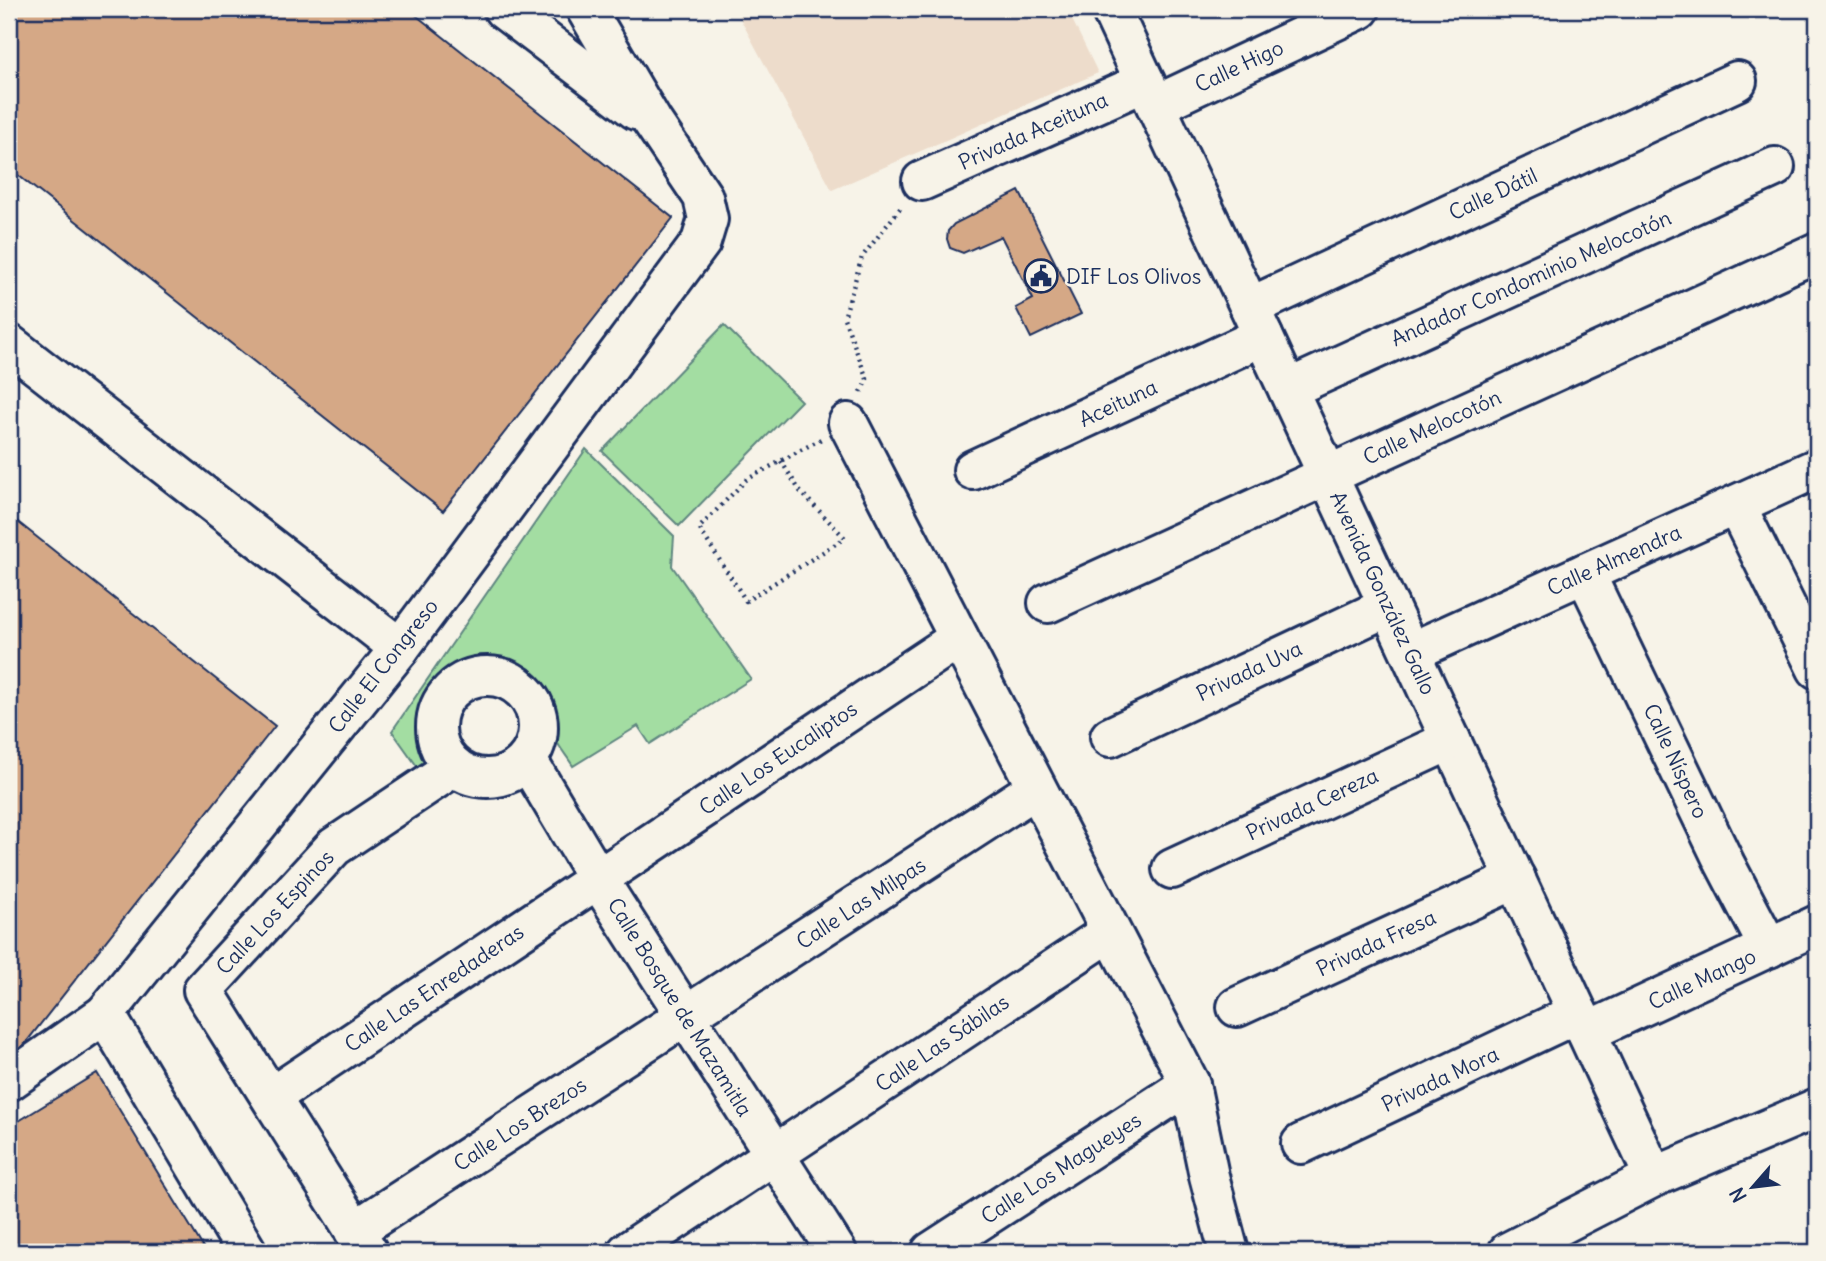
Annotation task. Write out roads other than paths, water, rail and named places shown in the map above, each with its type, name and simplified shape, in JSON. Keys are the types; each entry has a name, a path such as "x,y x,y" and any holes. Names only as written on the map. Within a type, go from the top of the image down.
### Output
{"street":[{"path":"503,9 652,121"},
{"path":"586,9 652,121"},
{"name":"Calle Higo","path":"1150,93 1360,9"},
{"name":"Avenida González Gallo","path":"1113,10 1654,1177"},
{"name":"Calle Dátil","path":"1256,321 1737,81"},
{"name":"Privada Aceituna","path":"922,181 1150,93"},
{"name":"Calle El Congreso","path":"9,1081 105,1014 400,648 701,242 706,232 707,210 697,184 652,121"},
{"name":"Andador Condominio Melocotón","path":"1288,389 1775,167"},
{"name":"Calle Melocotón","path":"1048,603 1817,252"},
{"name":"Aceituna","path":"973,470 1256,321"},
{"path":"9,344 400,648"},
{"path":"848,423 1035,789 1190,1084 1209,1176 1229,1252"},
{"name":"Calle Almendra","path":"1410,652 1817,468"},
{"path":"1736,505 1817,669"},
{"name":"Calle Níspero","path":"1586,573 1725,864 1769,948"},
{"name":"Privada Uva","path":"1110,737 1389,606"},
{"name":"Calle Los Eucaliptos","path":"598,878 959,638"},
{"path":"482,675 502,677 519,685 533,702 539,721 537,742 527,760 512,773 492,778 472,776 454,767 441,751 435,730 437,711 447,694 462,680 482,675"},
{"name":"Privada Cereza","path":"1172,869 1451,740"},
{"name":"Calle Bosque de Mazamitla","path":"527,760 598,878 837,1252"},
{"name":"Calle Los Espinos","path":"271,1097 202,990 334,847 454,767"},
{"name":"Calle Las Milpas","path":"686,1016 1035,789"},
{"name":"Calle Las Enredaderas","path":"271,1097 598,878"},
{"name":"Privada Fresa","path":"1237,1007 1516,878"},
{"name":"Calle Mango","path":"1583,1022 1769,948 1817,925"},
{"name":"Calle Las Sábilas","path":"627,1252 1110,932"},
{"path":"105,1014 247,1252"},
{"name":"Calle Los Brezos","path":"361,1242 406,1198 686,1016"},
{"name":"Privada Mora","path":"1301,1144 1583,1022"},
{"name":"Calle Los Magueyes","path":"931,1252 1190,1084"},
{"path":"271,1097 361,1242"},
{"path":"1508,1252 1654,1177 1817,1108"}],"place":[{"name":"DIF Los Olivos","path":"1041,276"}]}
